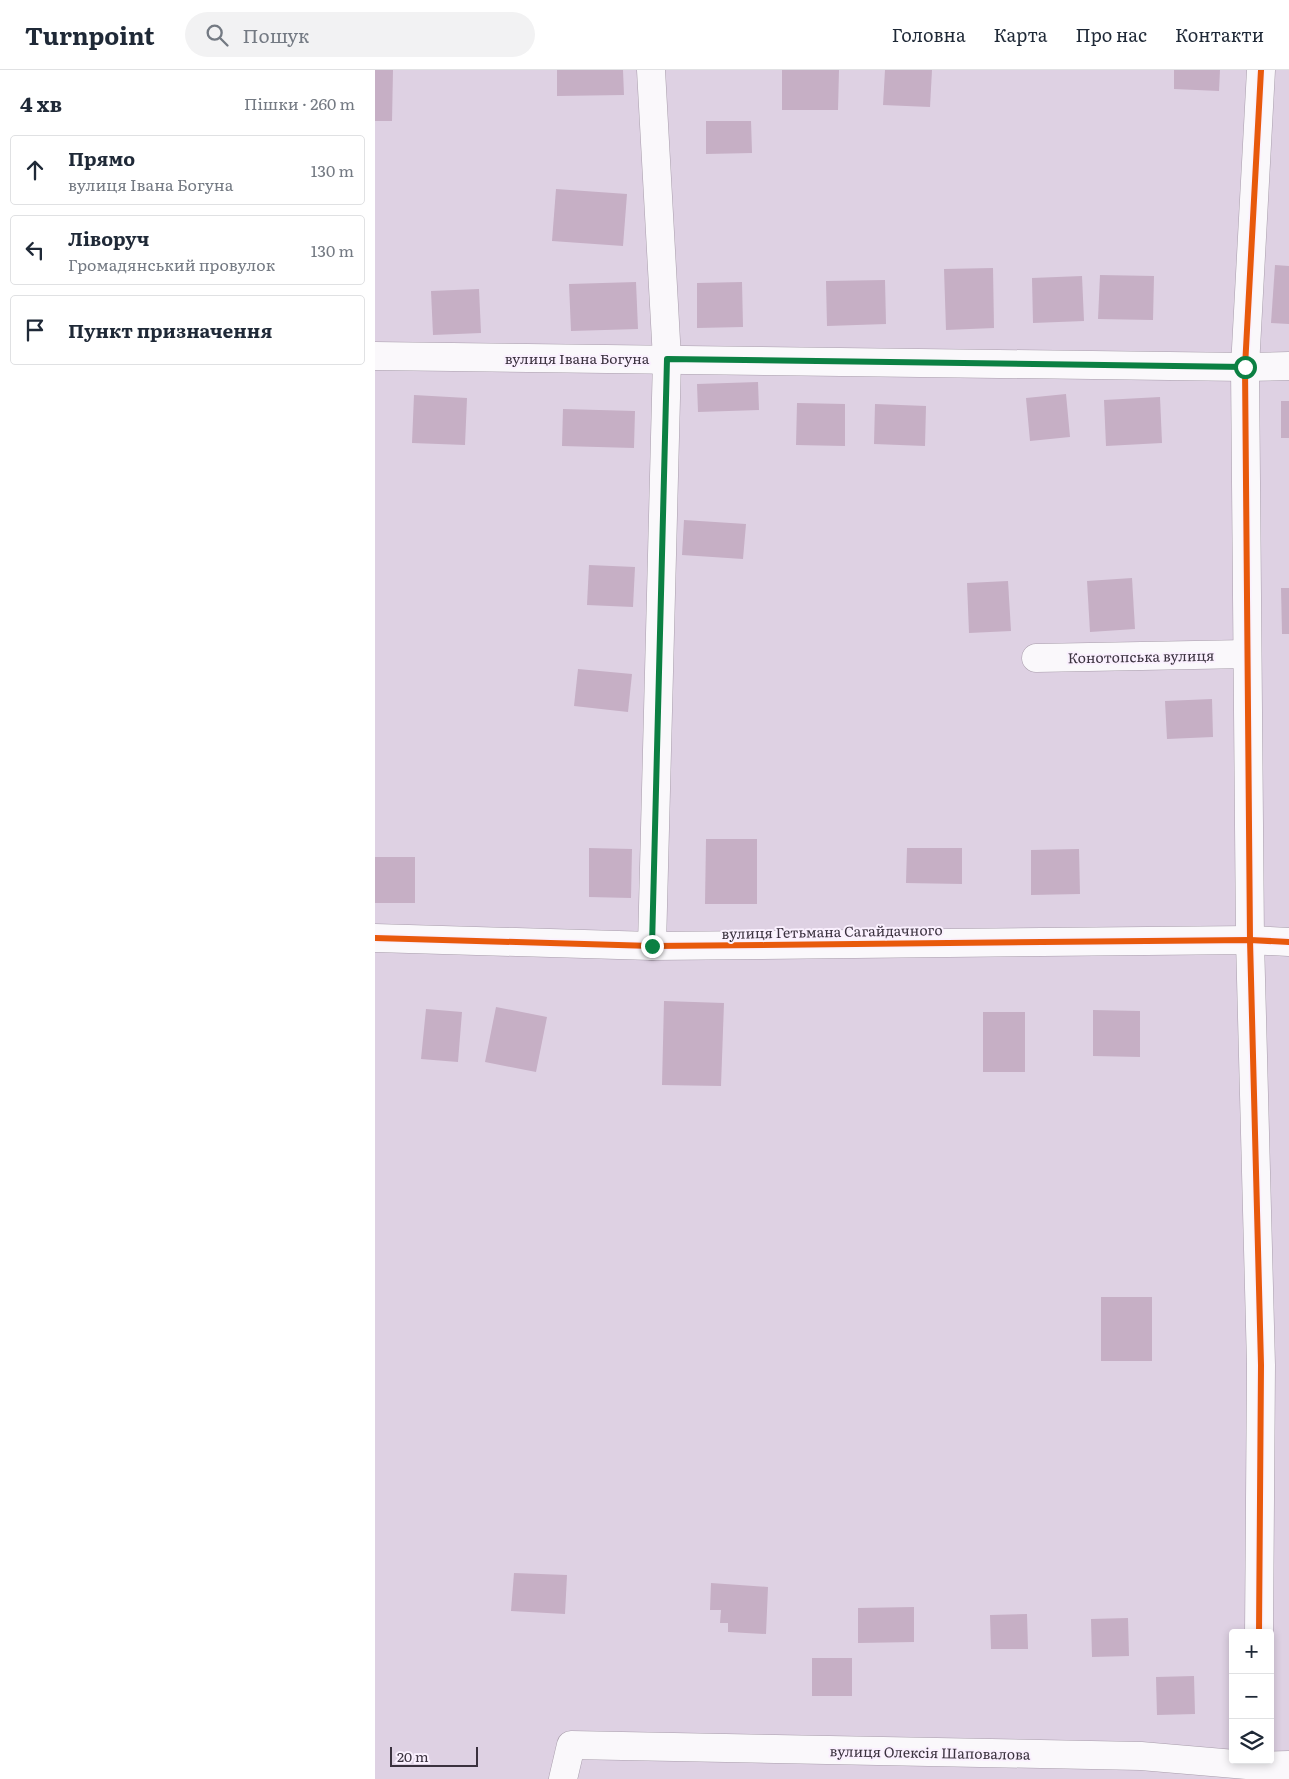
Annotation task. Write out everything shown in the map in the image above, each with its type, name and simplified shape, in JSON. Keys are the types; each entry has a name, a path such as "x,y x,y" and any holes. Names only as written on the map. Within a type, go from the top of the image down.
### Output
{"street":[{"path":"651,70 667,359 652,946"},
{"path":"1259,1629 1261,1365 1250,940 1245,367 1261,70"},
{"name":"вулиця Івана Богуна","path":"375,356 1289,366"},
{"name":"Конотопська вулиця","path":"1036,658 1247,654"},
{"name":"вулиця Гетьмана Сагайдачного","path":"375,938 652,946 1250,940 1289,942"},
{"name":"вулиця Олексія Шаповалова","path":"563,1779 571,1745 1141,1756 1258,1769 1289,1765"}],"building":[{"path":"375,70 393,70 392,121 375,121"},
{"path":"557,70 623,70 624,95 557,96"},
{"path":"782,70 839,70 838,110 782,110"},
{"path":"885,70 932,70 930,107 883,105"},
{"path":"1174,70 1220,70 1219,91 1174,89"},
{"path":"706,121 751,121 752,153 706,154"},
{"path":"556,189 627,194 623,246 552,241"},
{"path":"1275,265 1289,266 1289,324 1271,323"},
{"path":"993,268 994,328 946,330 944,269"},
{"path":"1100,275 1154,276 1153,320 1098,319"},
{"path":"1082,276 1084,321 1033,323 1032,278"},
{"path":"885,280 886,324 827,326 826,281"},
{"path":"636,282 638,329 571,331 569,284"},
{"path":"742,282 743,327 697,328 697,283"},
{"path":"479,289 481,333 433,335 431,291"},
{"path":"758,382 759,410 698,412 697,384"},
{"path":"1066,394 1070,437 1030,441 1026,398"},
{"path":"414,395 467,398 465,445 412,443"},
{"path":"1160,397 1162,443 1106,446 1104,400"},
{"path":"1281,401 1289,401 1289,438 1281,438"},
{"path":"797,403 845,404 845,446 796,445"},
{"path":"875,404 926,406 925,446 874,444"},
{"path":"563,409 635,411 634,448 562,446"},
{"path":"684,520 746,524 743,559 682,555"},
{"path":"589,565 635,567 633,607 587,605"},
{"path":"1132,578 1135,629 1090,632 1087,581"},
{"path":"1008,581 1011,631 969,633 967,583"},
{"path":"1281,588 1289,588 1289,634 1282,634"},
{"path":"578,669 632,674 628,712 574,706"},
{"path":"1212,699 1213,737 1167,739 1165,701"},
{"path":"706,839 757,839 757,904 705,904"},
{"path":"589,848 632,849 631,898 589,897"},
{"path":"907,848 962,848 962,884 906,883"},
{"path":"1079,849 1080,894 1031,895 1031,850"},
{"path":"375,857 415,857 415,903 375,903"},
{"path":"664,1001 724,1003 721,1086 662,1085"},
{"path":"496,1007 547,1017 536,1072 485,1062"},
{"path":"426,1009 462,1012 458,1062 421,1059"},
{"path":"1093,1010 1140,1011 1140,1057 1093,1056"},
{"path":"983,1012 1025,1012 1025,1072 983,1072"},
{"path":"1101,1297 1152,1297 1152,1361 1101,1361"},
{"path":"514,1573 567,1575 565,1614 511,1611"},
{"path":"711,1583 768,1587 766,1634 728,1632 728,1623 720,1623 721,1610 710,1610"},
{"path":"914,1607 914,1642 858,1643 858,1608"},
{"path":"1027,1614 1028,1649 991,1649 990,1615"},
{"path":"1128,1618 1129,1656 1092,1657 1091,1619"},
{"path":"812,1658 852,1658 852,1696 812,1696"},
{"path":"1194,1676 1195,1714 1157,1715 1156,1677"}],"cycle path":[{"path":"1259,1629 1261,1365 1250,940 1245,367 1261,70"},
{"path":"375,938 652,946 1250,940 1289,942"}],"route":[{"path":"652,946 667,359 1245,367"}]}
